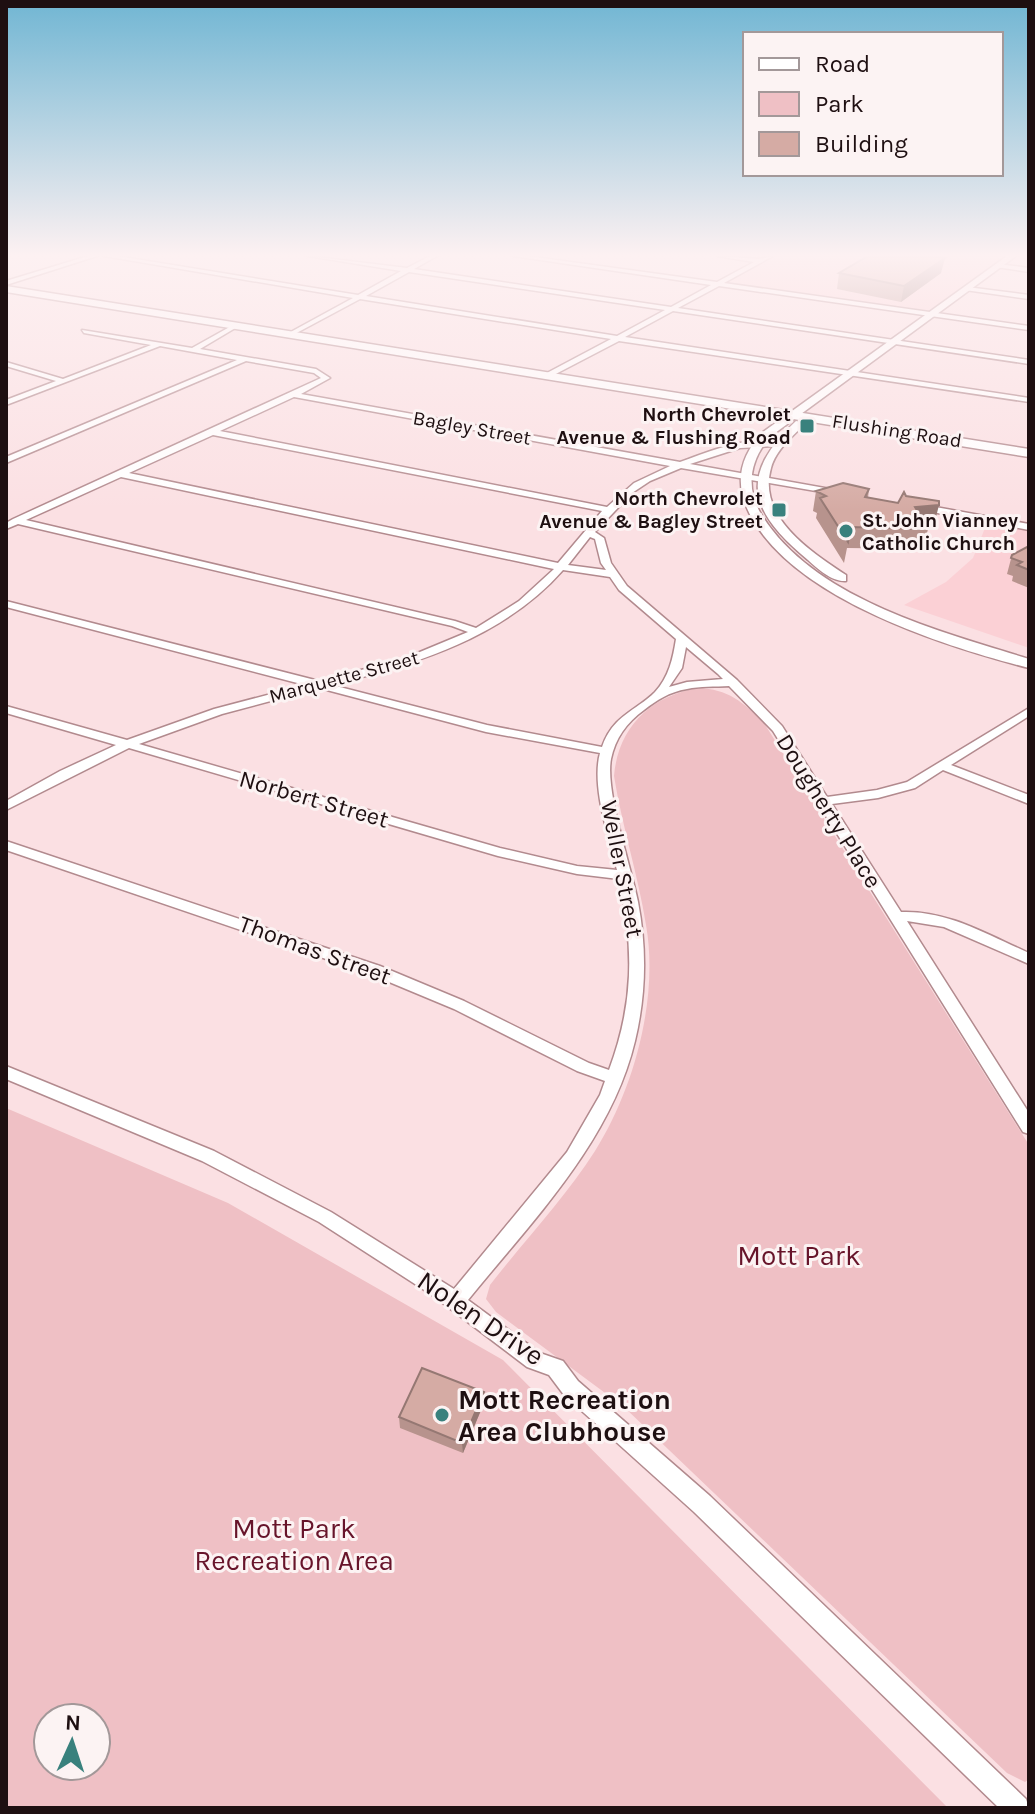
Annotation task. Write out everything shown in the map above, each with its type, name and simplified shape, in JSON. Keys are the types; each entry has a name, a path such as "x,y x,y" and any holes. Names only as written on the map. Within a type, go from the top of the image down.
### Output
{"main road":[{"name":"Flushing Road","path":"325,341 1029,453"}],"street":[{"path":"11,524 323,381 326,376 316,371 140,341"},
{"path":"193,350 209,341"},
{"path":"548,376 611,341"},
{"path":"634,341 1029,400"},
{"path":"1029,362 894,341 759,442 750,457 745,476 748,502 765,531 787,555 834,588 913,625 1029,664"},
{"path":"909,341 775,444 766,459 762,479 767,503 782,529 816,561 849,582 911,612 1029,652"},
{"path":"6,403 159,344"},
{"path":"6,460 247,359"},
{"path":"6,364 63,381"},
{"name":"Bagley Street","path":"293,395 839,493"},
{"path":"211,432 610,510"},
{"name":"Marquette Street","path":"6,806 128,745 227,708 403,663 477,632 519,606 560,567 610,510 639,485 680,465 745,442 775,444"},
{"path":"120,474 560,567 612,574"},
{"path":"914,507 1029,527"},
{"path":"11,524 455,624 477,632"},
{"name":"Dougherty Place","path":"590,533 599,538 612,574 637,601 733,682 778,729 1029,1127"},
{"path":"834,588 849,582"},
{"path":"6,604 515,735 607,751 624,721 660,693 676,668 682,638"},
{"path":"660,693 687,685 733,682"},
{"name":"Norbert Street","path":"6,709 512,856 599,874 625,875"},
{"path":"824,801 902,788 943,766 1029,711"},
{"name":"Weller Street","path":"456,1301 554,1184 589,1131 615,1078 630,1031 638,963 634,916 605,788 607,751"},
{"path":"943,766 1029,800"},
{"name":"Thomas Street","path":"6,845 375,970 468,1010 589,1070 615,1078"},
{"path":"896,917 938,920 1029,959"},
{"name":"Nolen Drive","path":"6,1072 160,1135 243,1173 351,1232 456,1301 534,1360 556,1368 571,1388 702,1504 1017,1808"}],"shaded area":[{"path":"976,520 1029,530 1029,648 904,605 946,582 973,558 985,528 975,525"}],"green space":[{"name":"Mott Park","path":"698,688 718,691 734,698 764,723 1029,1145 1029,1779 1025,1782 1007,1773 624,1407 496,1312 486,1299 490,1285 595,1151 632,1071 646,1012 649,953 643,906 614,776 622,743 640,717 665,698"},
{"name":"Mott Park Recreation Area","path":"6,1108 228,1203 503,1360 948,1808 6,1808"}],"building":[{"path":"843,483 869,489 865,497 898,503 904,492 906,496 939,501 939,505 915,507 928,529 850,527 848,542 820,498 826,496 816,491"},
{"path":"1029,546 1029,570 1017,565 1022,562 1011,558"},
{"name":"Mott Recreation Area Clubhouse","path":"422,1368 484,1392 462,1443 399,1417"}],"place":[{"name":"North Chevrolet Avenue & Flushing Road","path":"807,426"},
{"name":"North Chevrolet Avenue & Bagley Street","path":"779,510"},
{"name":"St. John Vianney Catholic Church","path":"846,531"},
{"name":"Mott Recreation Area Clubhouse","path":"442,1415"}]}
